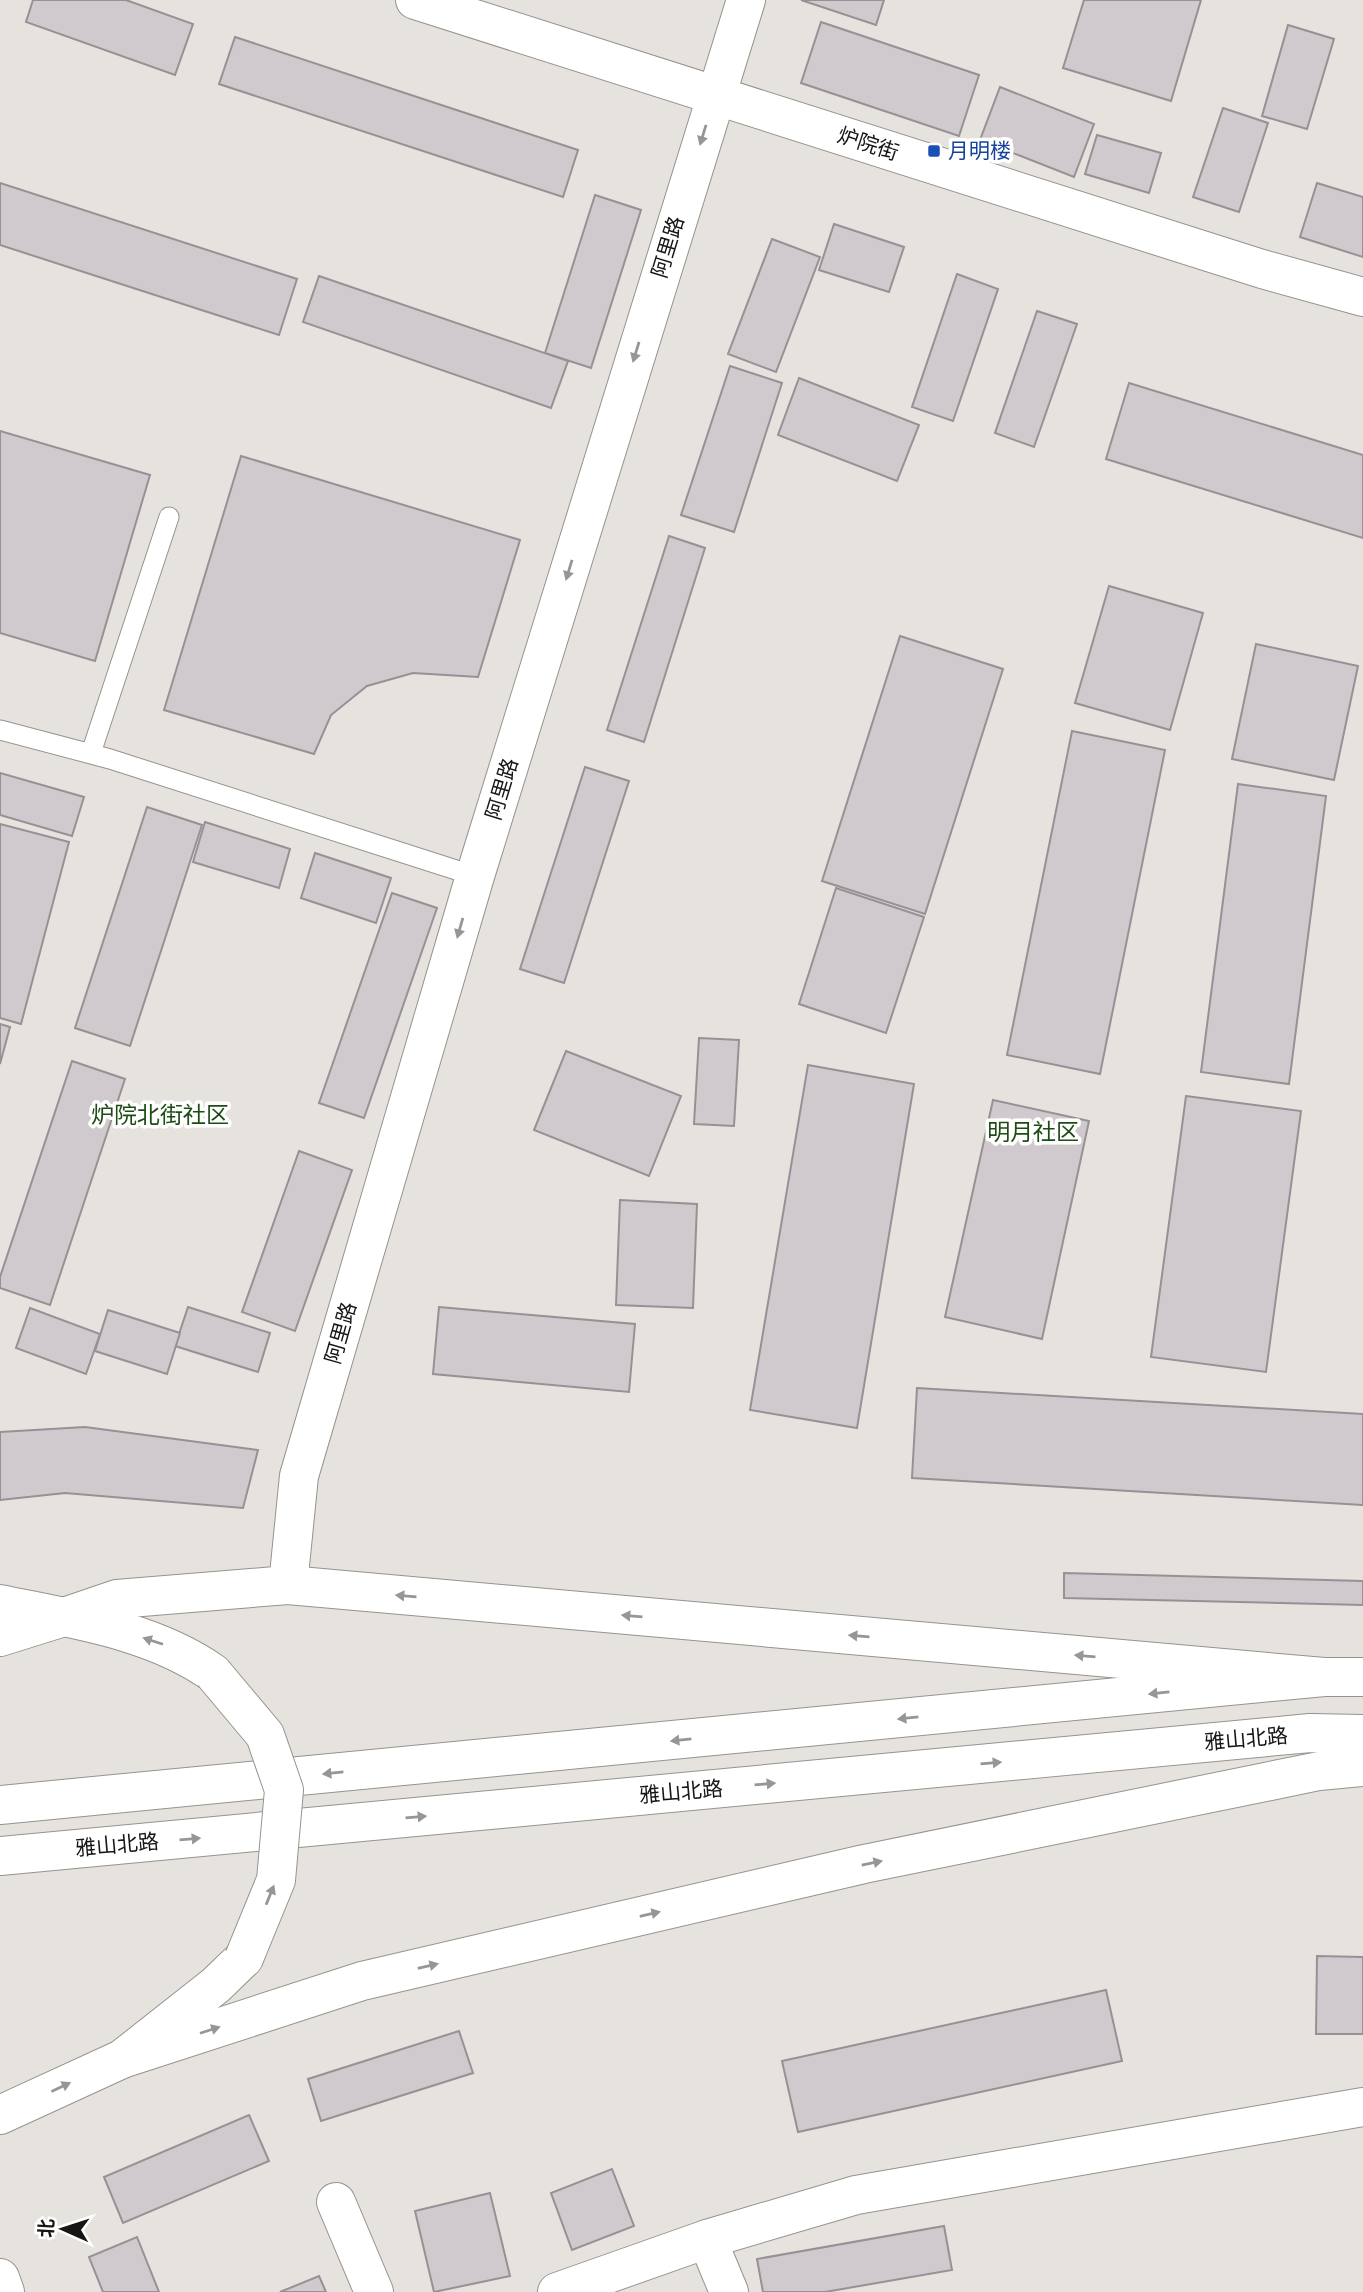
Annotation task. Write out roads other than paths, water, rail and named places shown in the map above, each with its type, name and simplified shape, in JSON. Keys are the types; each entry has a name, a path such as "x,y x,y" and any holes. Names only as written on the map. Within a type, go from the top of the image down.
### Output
{"main road":[{"name":"炉院街","path":"415,0 1262,269 1363,297"},
{"name":"阿里路","path":"288,1585 299,1476 475,876 746,0"},
{"path":"0,1637 117,1599 288,1585 1324,1677 1363,1677"},
{"path":"0,1605 64,1617 159,1643 213,1673 265,1735 284,1790 276,1880 244,1958 216,1985 122,2059 0,2115"},
{"path":"0,1805 1324,1677"},
{"name":"雅山北路","path":"0,1856 1297,1734 1363,1734"},
{"name":"雅山北路","path":"122,2059 362,1981 417,1968 864,1864 1319,1771 1363,1767"},
{"path":"556,2292 707,2239 856,2195 1363,2107"},
{"path":"336,2202 374,2292"},
{"path":"707,2239 729,2292"},
{"path":"0,2278 5,2292"}],"lane":[{"path":"91,753 169,517"},
{"path":"0,730 91,753 475,876"}],"place":[{"name":"月明楼","path":"934,151"}],"district":[{"name":"炉院北街社区","path":"160,1115"},
{"name":"明月社区","path":"1033,1132"}]}
